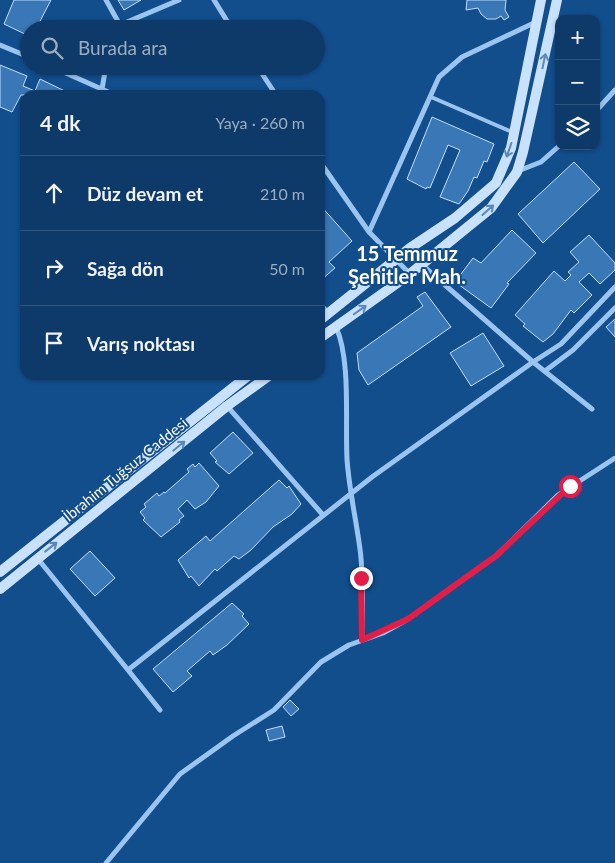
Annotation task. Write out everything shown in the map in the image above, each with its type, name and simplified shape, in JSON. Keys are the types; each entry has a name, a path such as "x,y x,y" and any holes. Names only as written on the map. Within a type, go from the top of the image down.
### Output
{"street":[{"path":"106,0 118,20"},
{"path":"130,20 179,0"},
{"path":"214,0 226,20"},
{"path":"325,316 410,248 455,218 496,183 511,148 541,0"},
{"path":"325,334 410,274 491,208 517,172 557,0"},
{"path":"369,232 432,97 439,77 456,62 537,22"},
{"path":"0,45 20,53"},
{"path":"70,75 102,89 104,75"},
{"path":"263,75 273,90"},
{"path":"600,107 615,90"},
{"path":"517,172 541,162 555,150"},
{"path":"325,169 369,232 410,274"},
{"path":"410,248 421,264 533,362 592,408"},
{"path":"128,670 350,494 533,362 561,344 615,287"},
{"path":"545,371 573,350 615,308"},
{"path":"336,326 340,335 344,361 350,494 360,550 362,640"},
{"name":"İbrahim Tuğsuz Caddesi","path":"0,572 244,380"},
{"name":"İbrahim Tuğsuz Caddesi","path":"0,589 228,406 263,380"},
{"path":"228,406 324,515"},
{"path":"106,863 180,774 233,736 274,710 321,662 334,653 402,623 496,556 558,495 615,458"},
{"path":"37,558 160,710"}],"lane":[{"path":"432,97 514,132"}],"building":[{"path":"14,0 51,0 41,20 20,20 20,32 4,24"},
{"path":"118,0 141,0 124,10"},
{"path":"467,0 506,0 505,10 509,17 504,20 501,16 496,19 487,19 478,8 466,10"},
{"path":"0,65 20,73 20,75 27,76 23,86 33,90 20,90 20,97 12,112 0,107"},
{"path":"40,79 63,90 35,90"},
{"path":"432,117 494,144 487,162 484,161 477,178 474,177 468,191 459,204 440,197 460,150 448,145 430,188 427,187 426,189 407,179"},
{"path":"574,162 600,189 543,243 518,214"},
{"path":"325,211 352,241 329,262 335,268 325,277"},
{"path":"512,230 536,253 507,283 509,284 491,308 455,282 473,258 481,263"},
{"path":"589,235 615,263 615,270 600,284 589,273 579,282 592,295 574,313 571,310 553,334 543,342 523,326 525,324 515,315 554,271 565,281 571,275 568,272 579,262 570,252"},
{"path":"425,292 451,327 368,385 359,370 357,353 423,306 417,297"},
{"path":"615,319 615,337 606,327"},
{"path":"483,333 504,366 471,386 450,353"},
{"path":"233,432 253,453 229,474 215,462 217,461 210,453"},
{"path":"199,463 219,486 206,502 195,509 187,500 178,509 184,516 179,520 180,522 161,537 143,520 145,518 140,512 146,507 144,504 157,493 159,496 165,493 189,472 187,469 193,464 195,467"},
{"path":"279,480 287,488 289,486 301,504 292,514 273,527 251,550 239,559 234,556 217,571 215,569 199,586 191,576 189,578 178,560 206,536 210,541"},
{"path":"90,551 115,578 95,596 70,569"},
{"path":"232,603 244,614 242,616 249,624 227,645 213,655 210,651 187,671 192,676 173,692 153,669"},
{"path":"290,700 299,709 291,716 283,707"},
{"path":"282,726 285,737 269,741 266,730"}],"district":[{"name":"15 Temmuz Şehitler Mah.","path":"407,264"}],"route":[{"path":"361,578 362,640 383,633 408,619 496,556 533,518 570,486"}]}
